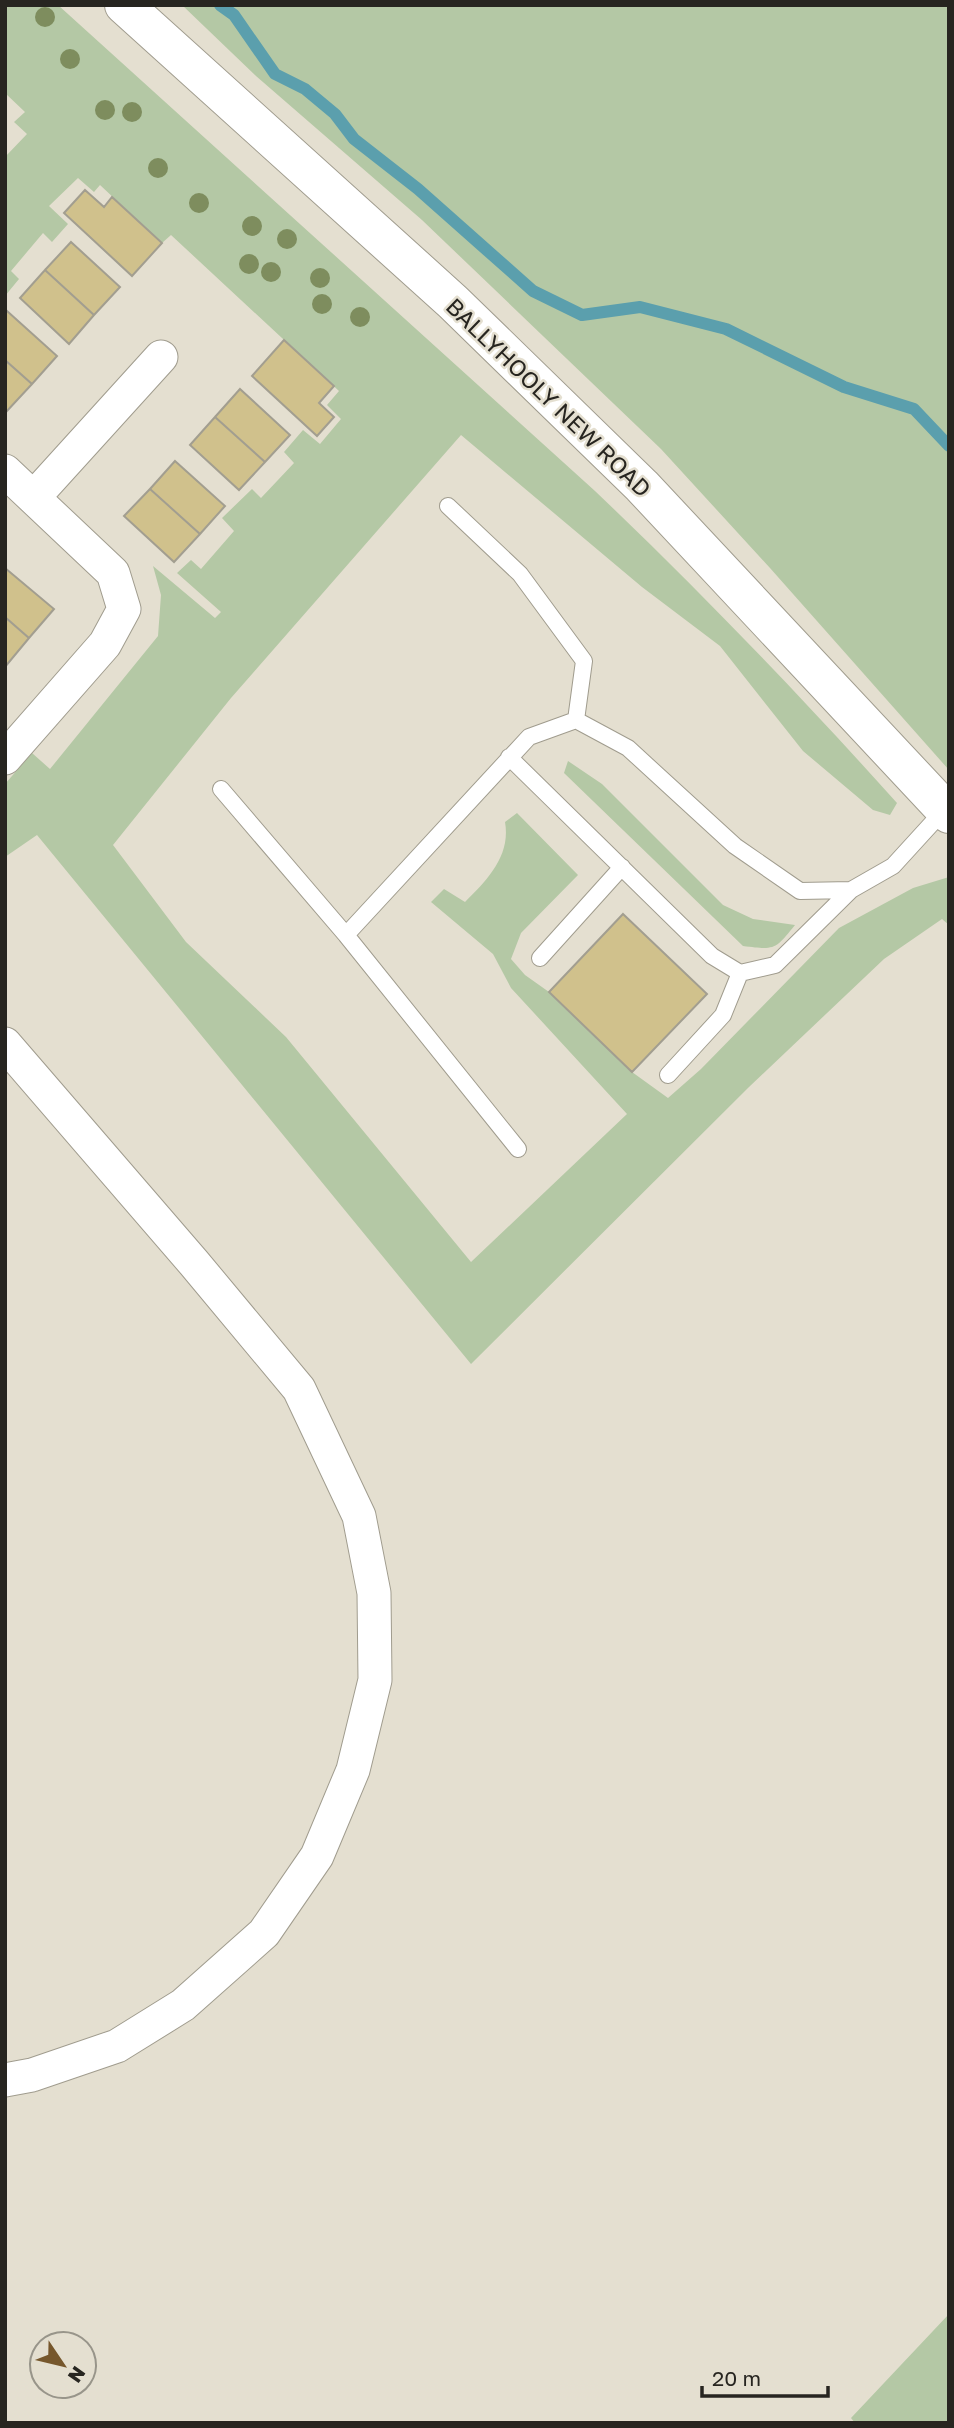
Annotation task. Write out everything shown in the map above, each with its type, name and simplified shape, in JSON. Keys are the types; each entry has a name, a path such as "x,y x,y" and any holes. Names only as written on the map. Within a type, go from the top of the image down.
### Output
{"main road":[{"name":"BALLYHOOLY NEW ROAD","path":"124,5 453,302 642,486 947,811"}],"street":[{"path":"34,497 161,356"},
{"path":"5,471 113,573 124,609 105,645 5,758"},
{"path":"5,1045 185,1252 299,1389 359,1516 374,1593 376,1679 353,1770 317,1856 264,1934 183,2006 117,2046 32,2075 5,2080"}],"lane":[{"path":"448,506 520,574 584,661 576,720"},
{"path":"346,935 529,737 576,720 628,748 736,846 800,891 851,890"},
{"path":"509,757 712,956 740,973 775,965 851,890 892,866 947,811"},
{"path":"221,789 346,935 518,1149"},
{"path":"540,958 622,867"},
{"path":"668,1075 723,1015 740,973"}],"green space":[{"path":"5,5 58,5 595,491 749,644 897,803 890,815 873,810 803,751 720,646 642,587 461,435 231,698 113,845 186,942 286,1037 471,1262 627,1114 511,988 493,954 431,902 444,889 465,902 481,885 501,856 506,834 505,822 517,813 578,875 521,933 511,959 525,975 549,992 632,1072 668,1098 701,1069 839,928 913,888 949,877 949,925 942,919 884,959 749,1087 471,1364 37,835 5,857 5,784 32,753 50,769 158,636 161,595 153,566 215,618 221,612 177,573 191,560 201,569 234,531 222,518 252,489 261,498 294,463 284,452 303,430 320,444 341,419 327,405 339,391 171,235 162,243 100,185 94,192 78,178 49,206 68,224 52,242 43,233 11,271 19,279 5,296 5,157 27,134 14,122 25,112 5,93"},
{"path":"182,5 949,5 949,770 661,449 422,220 256,76"},
{"path":"568,761 602,784 723,905 753,919 795,925 778,944 768,948 743,946 564,773"},
{"path":"949,2314 949,2423 855,2423 851,2418"}],"building":[{"path":"85,190 104,207 112,197 162,243 132,276 64,213"},
{"path":"71,242 120,287 94,315 45,270"},
{"path":"45,270 94,315 69,344 20,298"},
{"path":"7,311 57,356 32,384 5,360"},
{"path":"284,340 334,386 319,403 334,417 317,436 252,376"},
{"path":"5,360 32,384 6,412 5,411"},
{"path":"240,389 290,435 265,462 215,417"},
{"path":"215,417 265,462 239,490 190,445"},
{"path":"175,461 225,506 200,534 150,489"},
{"path":"150,489 200,534 174,562 124,516"},
{"path":"5,568 54,609 29,638 5,617"},
{"path":"5,617 29,638 5,667"},
{"path":"623,914 707,994 632,1072 549,992"}],"waterway":[{"path":"220,5 234,15 275,74 305,89 335,114 354,139 418,189 533,291 582,315 640,307 726,329 844,387 914,409 949,446"}]}
